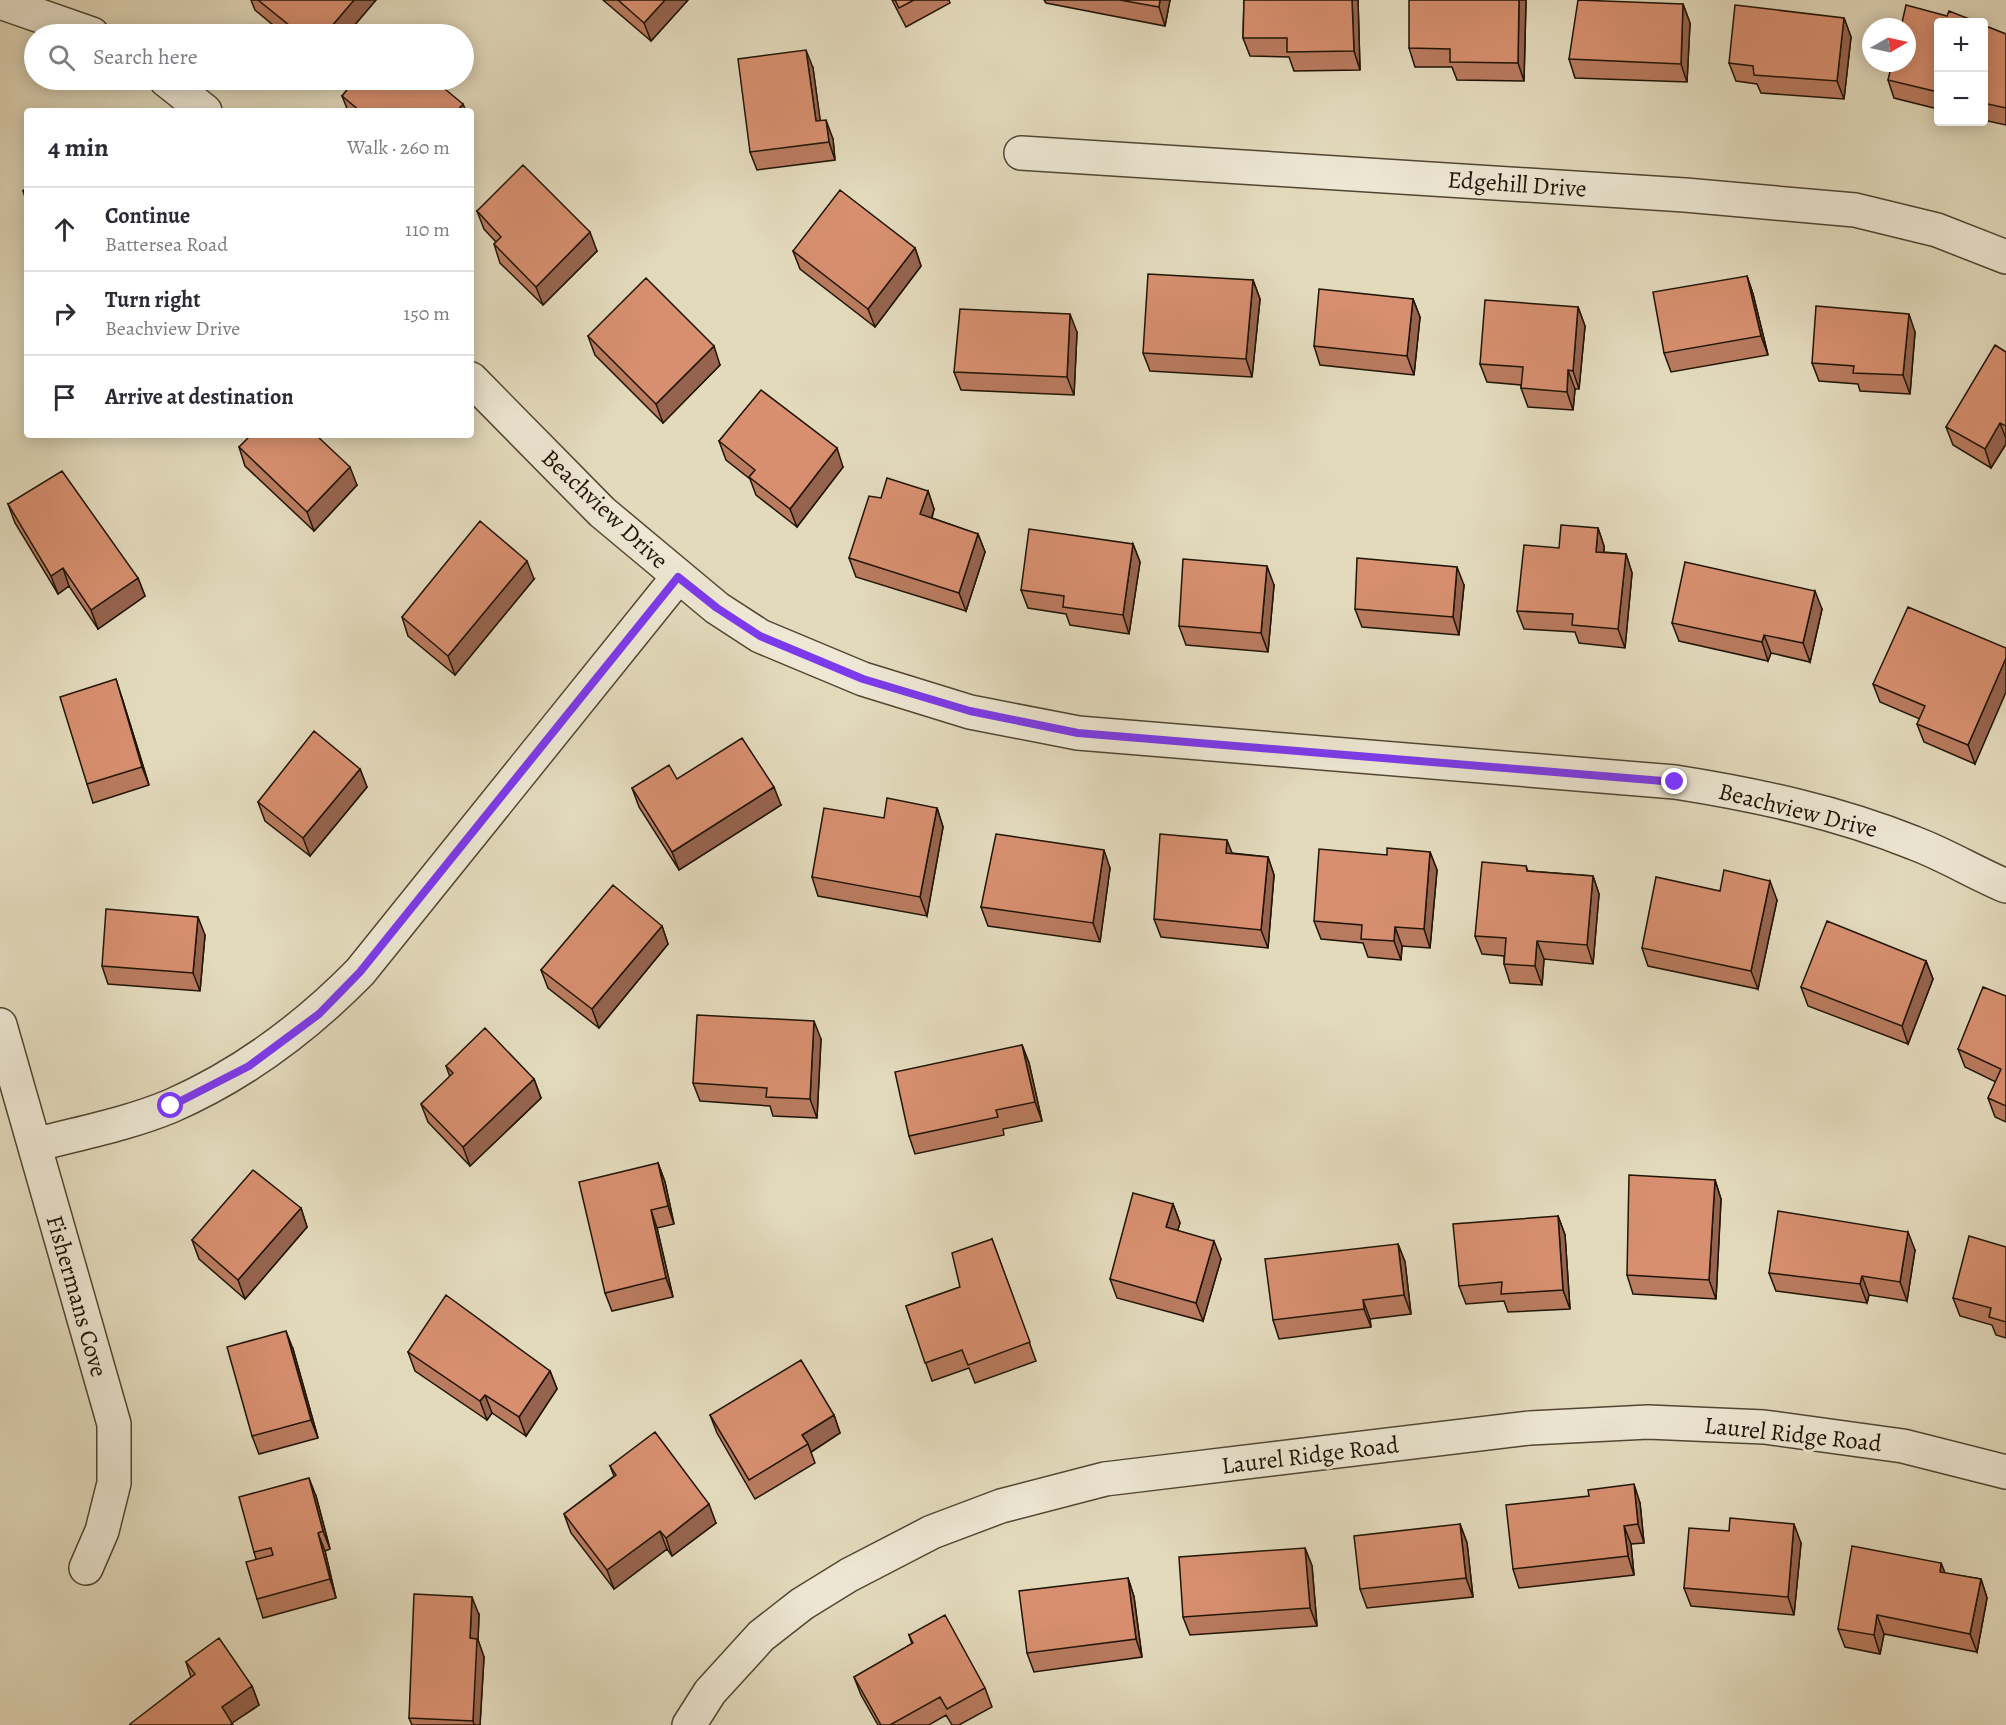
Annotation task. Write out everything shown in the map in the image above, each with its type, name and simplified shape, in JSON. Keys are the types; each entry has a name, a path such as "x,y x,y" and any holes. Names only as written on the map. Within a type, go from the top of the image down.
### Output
{"street":[{"path":"0,2 63,24"},
{"path":"179,90 201,108"},
{"name":"Edgehill Drive","path":"1021,153 1685,195 1855,210 1937,230 2006,257"},
{"name":"Beachview Drive","path":"474,382 602,512 717,608 760,636 863,679 970,711 1078,733 1675,782 1752,794 1845,818 1916,844 2006,886"},
{"path":"35,1145 129,1120 171,1106 249,1066 319,1014 360,972 678,577"},
{"name":"Fishermans Cove","path":"0,1025 114,1424 114,1483 102,1531 86,1568"},
{"name":"Laurel Ridge Road","path":"689,1725 710,1692 761,1636 802,1604 849,1575 932,1532 1001,1506 1105,1479 1530,1428 1648,1422 1764,1426 1904,1446 2006,1472"}],"building":[{"path":"258,0 354,0 334,24 288,24"},
{"path":"618,0 665,0 644,23"},
{"path":"895,0 914,0 899,8"},
{"path":"1120,0 1160,0 1159,7"},
{"path":"1244,0 1352,0 1354,51 1287,52 1287,38 1243,38"},
{"path":"1409,0 1519,0 1518,63 1450,62 1450,49 1409,48"},
{"path":"1578,0 1683,4 1681,64 1569,59"},
{"path":"1735,5 1844,18 1837,81 1754,75 1753,66 1729,63"},
{"path":"1906,5 1947,16 1949,11 1967,18 1934,18 1934,91 1888,80 1890,72 1916,72 1916,18 1903,18"},
{"path":"1988,27 2006,34 2006,108 1988,104"},
{"path":"806,50 816,121 826,120 829,142 750,152 738,59"},
{"path":"347,90 446,90 463,104 460,108 356,108 342,96"},
{"path":"523,165 590,232 536,287 494,244 501,237 477,211"},
{"path":"840,190 915,248 868,309 793,251"},
{"path":"1148,274 1253,280 1246,359 1143,353"},
{"path":"1747,276 1761,336 1664,353 1653,292"},
{"path":"646,278 714,346 656,404 588,336"},
{"path":"1319,289 1413,299 1407,356 1314,346"},
{"path":"1485,300 1578,307 1573,371 1568,370 1567,392 1521,388 1523,367 1480,364"},
{"path":"1816,306 1909,314 1903,375 1853,373 1854,366 1812,363"},
{"path":"960,309 1070,314 1067,377 954,372"},
{"path":"1995,345 2006,352 2006,426 2000,423 1985,449 1946,427"},
{"path":"761,390 837,448 790,509 749,477 755,470 719,441"},
{"path":"248,438 319,438 350,467 307,512 239,447"},
{"path":"62,471 138,578 91,610 63,568 51,576 8,504"},
{"path":"887,478 928,491 920,514 978,534 959,593 849,558 869,496 881,498"},
{"path":"480,521 527,561 448,656 402,617"},
{"path":"1561,525 1598,528 1596,552 1626,554 1618,629 1572,625 1573,614 1517,611 1524,545 1559,548"},
{"path":"1029,529 1133,544 1123,615 1063,607 1064,596 1021,590"},
{"path":"1357,558 1457,567 1453,617 1355,609"},
{"path":"1183,559 1267,566 1261,633 1179,626"},
{"path":"1685,562 1815,591 1803,643 1764,635 1762,642 1672,623"},
{"path":"1908,607 2006,648 2006,658 1968,745 1917,724 1925,706 1873,684"},
{"path":"116,679 142,767 87,784 60,697"},
{"path":"314,731 360,769 303,838 258,802"},
{"path":"742,738 774,787 672,852 632,788 669,765 677,779"},
{"path":"887,798 937,808 920,897 812,877 824,808 884,818"},
{"path":"996,834 1104,850 1093,923 981,907"},
{"path":"1160,834 1227,840 1226,853 1268,857 1261,930 1154,919"},
{"path":"1387,848 1430,852 1424,929 1395,927 1394,941 1361,939 1362,925 1314,921 1319,849 1387,855"},
{"path":"1482,862 1526,866 1527,871 1593,876 1587,945 1537,941 1535,966 1504,964 1506,938 1475,936"},
{"path":"1724,870 1770,881 1751,971 1642,948 1656,877 1720,891"},
{"path":"613,885 662,926 592,1009 541,970"},
{"path":"106,909 198,917 193,973 102,966"},
{"path":"1827,921 1926,961 1902,1026 1801,987"},
{"path":"1983,987 2006,996 2006,1106 1988,1098 2001,1069 1958,1049"},
{"path":"697,1015 814,1021 810,1099 766,1097 767,1088 693,1083"},
{"path":"485,1028 534,1079 463,1147 421,1104 453,1073 446,1066"},
{"path":"1022,1045 1035,1102 996,1110 998,1117 909,1136 895,1072"},
{"path":"658,1163 668,1206 651,1210 666,1278 605,1293 579,1182"},
{"path":"253,1170 301,1208 238,1280 192,1240"},
{"path":"1629,1175 1715,1180 1709,1280 1627,1275"},
{"path":"1133,1193 1173,1204 1166,1227 1214,1241 1196,1303 1110,1279"},
{"path":"1778,1211 1908,1232 1900,1282 1862,1276 1860,1284 1769,1273"},
{"path":"1558,1216 1563,1290 1501,1294 1502,1282 1459,1286 1453,1224"},
{"path":"1969,1236 2006,1247 2006,1322 1989,1317 1991,1308 1953,1298"},
{"path":"992,1239 1030,1342 968,1365 962,1350 925,1363 906,1306 960,1287 952,1253"},
{"path":"1398,1244 1404,1295 1363,1300 1364,1309 1273,1320 1265,1259"},
{"path":"446,1295 550,1371 519,1417 485,1395 480,1401 408,1352"},
{"path":"286,1331 311,1420 252,1436 227,1347"},
{"path":"801,1360 834,1415 802,1435 808,1444 749,1480 710,1415"},
{"path":"655,1432 709,1504 666,1538 660,1531 607,1570 564,1514 616,1475 610,1466"},
{"path":"309,1478 323,1531 318,1533 330,1579 257,1599 246,1562 273,1555 271,1548 254,1552 239,1497"},
{"path":"1634,1484 1638,1524 1624,1526 1628,1556 1513,1569 1506,1505 1589,1496 1588,1490"},
{"path":"1730,1518 1794,1524 1788,1597 1684,1588 1689,1528 1729,1531"},
{"path":"1460,1524 1466,1578 1360,1589 1354,1536"},
{"path":"1852,1546 1941,1563 1940,1572 1981,1579 1970,1634 1877,1615 1874,1635 1838,1629"},
{"path":"1305,1548 1310,1608 1183,1617 1179,1557"},
{"path":"1128,1578 1136,1639 1027,1653 1019,1591"},
{"path":"414,1594 472,1597 470,1638 477,1639 473,1721 409,1718"},
{"path":"945,1615 985,1688 947,1709 940,1697 890,1725 881,1725 854,1677 913,1643 909,1635"},
{"path":"219,1638 252,1686 222,1707 232,1723 230,1725 130,1725 195,1674 186,1662"}],"route":[{"path":"171,1106 249,1066 319,1014 360,972 678,577 717,608 760,636 863,679 970,711 1078,733 1675,782"}]}
